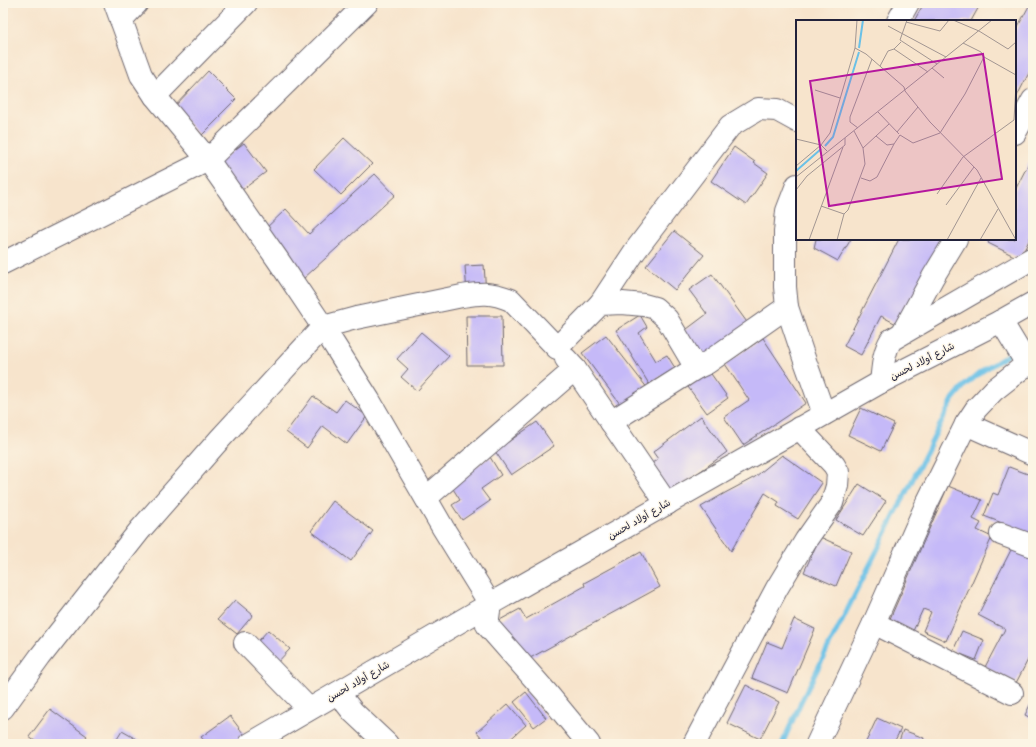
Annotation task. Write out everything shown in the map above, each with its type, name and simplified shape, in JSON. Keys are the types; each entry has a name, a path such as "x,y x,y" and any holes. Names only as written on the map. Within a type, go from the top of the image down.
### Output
{"street":[{"path":"137,3 118,12 141,75 155,96 208,160 323,327 369,400 443,528 490,604 488,625 589,744"},
{"path":"155,96 246,3"},
{"path":"3,263 208,160 367,3"},
{"path":"899,20 908,3"},
{"path":"1016,131 1033,100"},
{"path":"557,348 600,304 635,251 730,126 758,109 777,110 796,120"},
{"path":"796,188 787,211 785,232 785,287 787,307 824,414"},
{"path":"903,332 955,240"},
{"path":"882,382 884,358 891,340 1033,258"},
{"path":"3,708 40,657 140,530 219,440 323,327 356,318 462,296 489,293 511,300 557,348 574,369 667,504"},
{"name":"شارع أولاد لحسن","path":"250,744 281,737 309,709 490,604 824,414 882,382 1001,321 1033,302"},
{"path":"600,304 622,303 644,305 655,308 667,319 696,368"},
{"path":"611,422 696,368 707,363 787,307"},
{"path":"816,744 966,424 994,390 1026,358 1001,321"},
{"path":"426,498 574,369"},
{"path":"966,424 1033,454"},
{"path":"694,744 777,588 806,540 832,503 837,486 838,472 834,465 799,428"},
{"path":"1001,534 1033,546"},
{"path":"874,623 1012,693"},
{"path":"245,644 309,709"},
{"path":"338,692 353,712 387,744"}],"building":[{"path":"924,3 981,3 972,20 915,20"},
{"path":"1029,6 1033,8 1033,65 1016,98 1016,30"},
{"path":"208,71 236,99 201,136 173,108"},
{"path":"344,138 372,164 341,195 314,169"},
{"path":"244,143 266,172 238,193 216,164"},
{"path":"734,147 768,173 746,205 711,181"},
{"path":"1033,155 1033,232 1020,259 988,243 990,240 1016,240 1016,188"},
{"path":"375,174 395,195 303,279 263,231 286,209 309,234"},
{"path":"674,231 704,255 675,290 646,266"},
{"path":"816,240 850,240 838,261 814,248"},
{"path":"898,240 943,240 900,326 881,316 861,355 844,346"},
{"path":"484,265 486,293 467,294 465,266"},
{"path":"712,274 749,325 701,360 683,332 707,314 689,290"},
{"path":"640,315 647,327 639,333 656,361 667,355 675,368 649,384 616,330"},
{"path":"466,316 502,316 503,365 467,365"},
{"path":"421,332 449,356 417,391 401,377 408,369 397,359"},
{"path":"606,335 648,389 623,408 582,353"},
{"path":"763,338 806,403 743,445 724,417 749,400 725,364"},
{"path":"709,371 728,398 707,413 688,387"},
{"path":"313,396 336,412 345,400 367,416 347,444 323,426 307,448 286,432"},
{"path":"861,408 894,424 881,451 848,435"},
{"path":"701,416 727,452 669,494 649,465 658,459 653,452"},
{"path":"537,422 554,446 511,475 495,451"},
{"path":"782,455 822,483 798,519 777,506 779,502 765,493 731,551 701,507 755,477"},
{"path":"490,457 501,475 481,489 490,501 462,520 452,505 460,500 450,484"},
{"path":"1009,467 1033,476 1033,535 984,516 993,493 998,495"},
{"path":"859,484 886,501 863,536 836,520"},
{"path":"948,486 982,500 973,519 981,523 977,530 992,537 946,641 923,631 931,612 923,609 913,631 889,621"},
{"path":"333,501 373,531 351,561 311,531"},
{"path":"820,537 851,551 836,586 804,572"},
{"path":"1013,546 1033,557 1033,650 1016,683 985,667 1005,629 978,615"},
{"path":"641,552 660,587 521,663 498,621 520,609 526,619 585,586 584,583"},
{"path":"235,600 253,615 237,634 218,619"},
{"path":"794,619 815,629 788,693 752,678 767,642 782,648"},
{"path":"268,630 290,649 275,665 254,646"},
{"path":"962,631 984,640 976,660 953,651"},
{"path":"746,685 779,702 760,739 727,723"},
{"path":"526,692 546,718 534,727 514,702"},
{"path":"1033,699 1033,719 1025,715"},
{"path":"508,704 526,725 505,744 487,744 477,732"},
{"path":"50,709 87,736 81,744 39,744 29,737"},
{"path":"230,716 246,737 236,744 207,744 201,737"},
{"path":"877,718 901,729 893,744 865,744"},
{"path":"903,730 924,738 922,744 898,744"},
{"path":"122,731 145,744 114,744"}],"waterway":[{"path":"1022,347 1033,340"},
{"path":"782,744 801,702 953,399 965,385 981,372 1013,352"}]}
